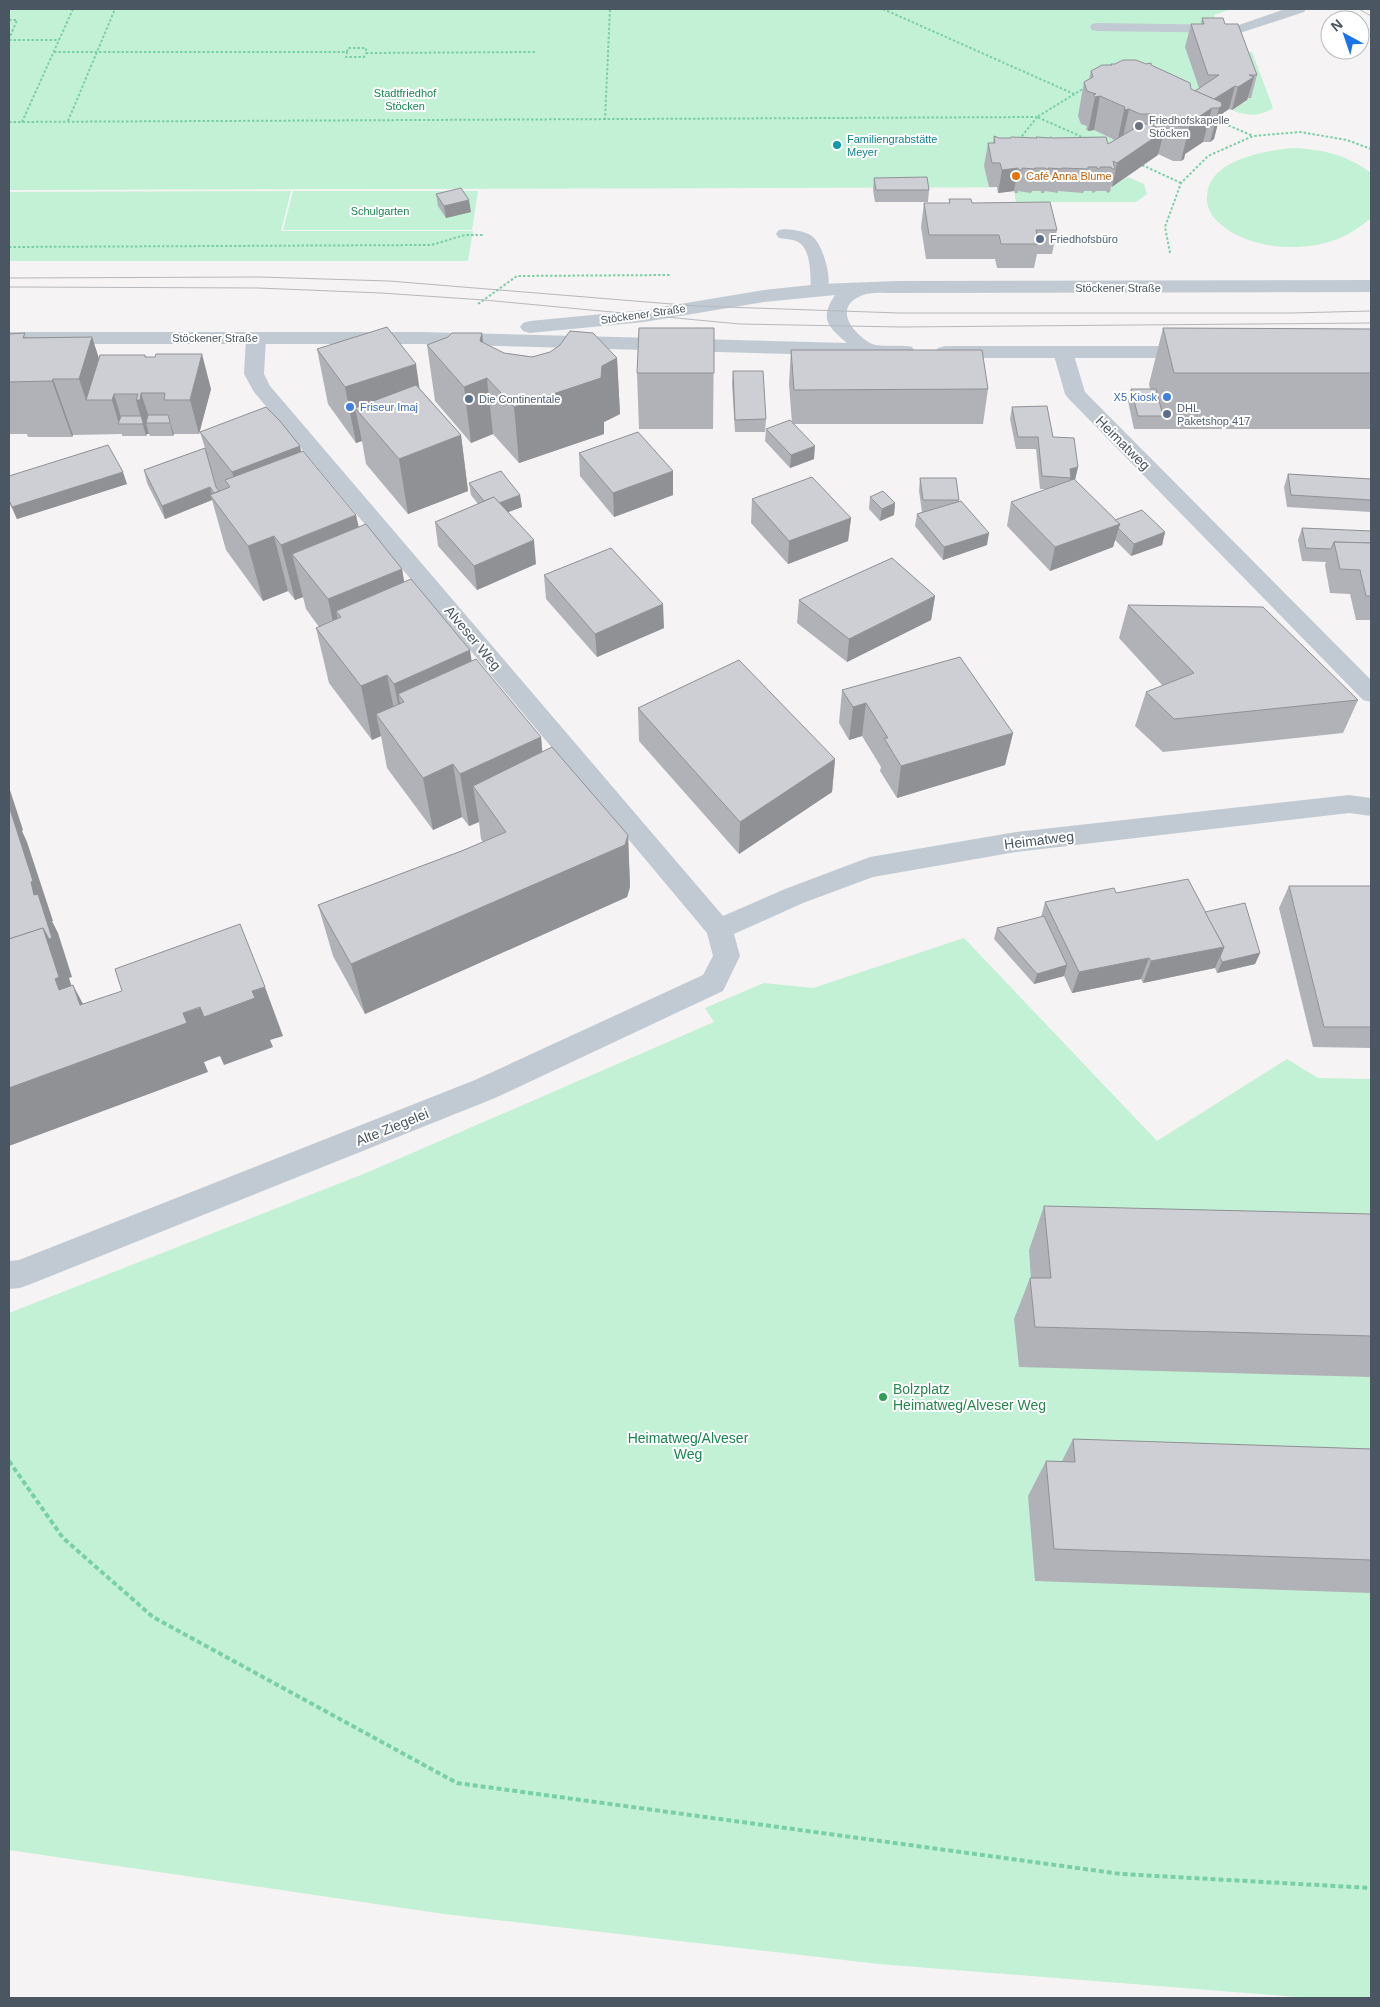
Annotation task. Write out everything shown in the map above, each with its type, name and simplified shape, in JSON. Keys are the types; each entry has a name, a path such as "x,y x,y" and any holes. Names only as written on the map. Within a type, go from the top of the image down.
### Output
{"street":[{"name":"Stöckener Straße","path":"422,338 644,316 764,296 820,290 864,288 1371,286"},
{"name":"Stöckener Straße","path":"864,288 843,298 836,310 838,325 866,350"},
{"name":"Stöckener Straße","path":"9,338 422,338 866,350 1217,352"},
{"name":"Alveser Weg","path":"256,338 254,374 262,388 719,928"},
{"name":"Heimatweg","path":"1063,352 1075,394 1371,694"},
{"name":"Heimatweg","path":"719,928 794,896 870,867 1016,842 1350,804 1371,807"},
{"name":"Alte Ziegelei","path":"9,1275 20,1274 485,1089 713,983 727,956 719,928"}],"lane":[{"path":"1097,28 1240,28 1259,24 1299,9"},
{"path":"785,234 804,238 813,247 817,262 820,290"}],"path":[{"path":"22,122 73,9"},
{"path":"68,122 115,9"},
{"path":"605,120 610,9"},
{"path":"883,9 1074,94"},
{"path":"9,20 17,20 9,39 59,40"},
{"path":"348,48 366,48 366,52 364,57 346,57 348,48"},
{"path":"54,52 347,52"},
{"path":"366,52 535,52"},
{"path":"1013,147 1037,117 1091,84"},
{"path":"9,122 1037,117 1089,140"},
{"path":"1213,119 1253,136"},
{"path":"1172,260 1165,227 1180,184 1208,156 1253,136 1300,132 1347,140 1371,149"},
{"path":"1142,165 1180,184"},
{"path":"9,247 431,245 465,235 484,235"},
{"path":"9,1461 63,1538 153,1617 456,1783 1121,1874 1371,1888"}],"green space":[{"name":"Stadtfriedhof Stöcken","path":"9,9 1231,9 1214,15 1225,47 1234,53 1252,52 1273,108 1253,115 1232,110 1247,101 1244,99 1110,186 1112,187 1128,177 1144,184 1147,194 1136,202 1016,202 1014,191 1109,191 1106,187 9,190"},
{"path":"1290,148 1323,151 1343,157 1371,173 1371,218 1345,236 1335,240 1321,244 1289,247 1273,246 1241,237 1228,230 1216,220 1209,209 1207,196 1210,184 1217,174 1227,166 1252,155"},
{"path":"291,191 281,231 473,231 468,261 9,261 9,192"},
{"name":"Schulgarten","path":"293,191 478,191 472,230 283,230"},
{"name":"Heimatweg/Alveser Weg","path":"964,938 1157,1141 1287,1059 1318,1078 1371,1079 1371,1998 1310,1998 879,1964 444,1914 9,1850 9,1313 366,1173 714,1022 705,1008 764,983 813,988"}],"building":[{"path":"1202,18 1223,18 1225,24 1238,24 1257,75 1249,75 1254,77 1214,99 1195,91 1219,75 1208,75 1191,24 1204,24"},
{"path":"1123,60 1136,60 1146,64 1151,63 1151,65 1190,83 1191,89 1221,102 1222,106 1212,108 1191,122 1192,125 1189,127 1181,127 1150,114 1140,114 1129,109 1124,110 1125,107 1100,96 1095,97 1093,95 1096,94 1087,91 1084,82 1093,77 1091,71 1102,65 1112,65"},
{"path":"1142,124 1148,124 1164,131 1117,163 1113,161 1115,169 1111,167 1100,167 1100,169 1097,169 1097,167 1088,167 1088,169 1022,168 1022,170 1019,170 1018,168 1002,170 1000,163 992,163 988,143 995,143 994,136 999,138 1106,137 1108,144"},
{"path":"927,177 929,190 876,190 874,178"},
{"path":"461,188 469,200 444,206 436,194"},
{"path":"949,199 971,199 972,203 1050,202 1057,230 1036,230 1039,244 1001,244 999,235 929,235 924,203 950,203"},
{"path":"387,327 416,364 345,387 317,349"},
{"path":"639,328 714,328 714,373 637,373"},
{"path":"1163,328 1371,329 1371,373 1174,373"},
{"path":"570,331 593,333 617,358 602,366 601,378 514,407 487,378 464,387 427,345 448,337 452,333 482,333 480,341 504,353 532,357 550,352 560,345"},
{"path":"25,333 23,338 92,337 79,379 9,382 9,334"},
{"path":"791,350 982,350 988,389 794,390"},
{"path":"156,354 202,354 190,400 164,400 165,393 141,393 140,400 136,400 138,394 114,394 112,400 86,400 100,355 145,355 145,357 155,357"},
{"path":"733,371 763,371 766,419 735,420"},
{"path":"416,385 461,435 399,459 355,408"},
{"path":"1131,389 1156,389 1163,416 1138,416"},
{"path":"1047,406 1053,437 1074,438 1078,467 1070,469 1071,478 1042,476 1038,437 1018,437 1012,407"},
{"path":"266,407 300,446 232,472 200,432"},
{"path":"148,415 168,415 170,423 146,423"},
{"path":"121,416 141,416 143,424 118,424"},
{"path":"790,420 815,446 791,455 766,429"},
{"path":"638,432 673,471 613,493 579,453"},
{"path":"108,445 123,472 12,507 9,500 9,476"},
{"path":"205,448 216,487 219,491 214,493 210,487 162,506 144,470"},
{"path":"303,451 356,515 281,545 274,536 248,546 210,495 230,487 225,480"},
{"path":"501,471 520,495 499,503 494,497 484,501 469,483"},
{"path":"1288,474 1371,479 1371,500 1291,495"},
{"path":"812,477 851,518 789,541 752,499"},
{"path":"920,478 956,478 959,500 923,500"},
{"path":"1074,479 1120,524 1055,547 1011,502"},
{"path":"883,491 895,503 882,509 870,497"},
{"path":"494,497 534,540 474,566 435,522"},
{"path":"961,501 989,533 944,547 917,514"},
{"path":"1142,510 1165,532 1134,544 1118,528 1120,524 1115,520"},
{"path":"366,524 402,569 328,599 292,554"},
{"path":"1302,528 1371,531 1371,543 1334,542 1331,549 1306,548"},
{"path":"1334,542 1371,543 1371,596 1366,596 1360,570 1340,569"},
{"path":"611,548 663,604 595,634 544,575"},
{"path":"892,558 935,596 849,639 799,600"},
{"path":"411,579 470,650 394,684 387,675 361,686 316,628 341,617 336,611"},
{"path":"1128,605 1263,607 1358,700 1174,719 1146,692 1194,673"},
{"path":"960,657 1013,733 901,766 884,738 888,738 866,703 853,707 842,690"},
{"path":"476,659 541,737 460,774 453,764 423,778 376,714 404,702 398,694"},
{"path":"739,660 835,759 740,822 638,708"},
{"path":"552,747 628,835 625,845 351,964 318,905 464,850 506,832 473,786"},
{"path":"9,806 33,881 31,882 34,895 38,894 52,938 49,939 43,928 9,939"},
{"path":"1188,879 1224,947 1151,961 1149,958 1079,972 1045,902 1114,888 1116,893"},
{"path":"1289,886 1371,886 1371,1027 1324,1027"},
{"path":"1245,903 1260,953 1222,962 1220,957 1224,947 1205,912"},
{"path":"1044,916 1067,965 1037,974 997,928"},
{"path":"240,924 265,987 252,991 255,998 204,1017 200,1007 183,1013 187,1023 9,1088 9,939 43,928 59,977 55,979 59,990 73,985 80,1005 122,991 115,969"},
{"path":"1044,1206 1371,1214 1371,1336 1035,1327 1030,1278 1051,1278"},
{"path":"1073,1439 1371,1449 1371,1560 1054,1549 1046,1461 1075,1462"}],"tram line":[{"path":"1359,9 1371,16"},
{"path":"9,278 259,277 389,281 696,306 899,313 1291,313 1371,311"},
{"path":"9,287 258,288 381,293 484,300 740,324 901,327 1371,323"}],"place":[{"name":"Friedhofskapelle Stöcken","path":"1139,126"},
{"name":"Familiengrabstätte Meyer","path":"837,145"},
{"name":"Café Anna Blume","path":"1016,176"},
{"name":"Friedhofsbüro","path":"1040,239"},
{"name":"X5 Kiosk","path":"1167,397"},
{"name":"Die Continentale","path":"469,399"},
{"name":"Friseur Imaj","path":"350,407"},
{"name":"DHL Paketshop 417","path":"1167,414"},
{"name":"Bolzplatz Heimatweg/Alveser Weg","path":"883,1397"}]}
